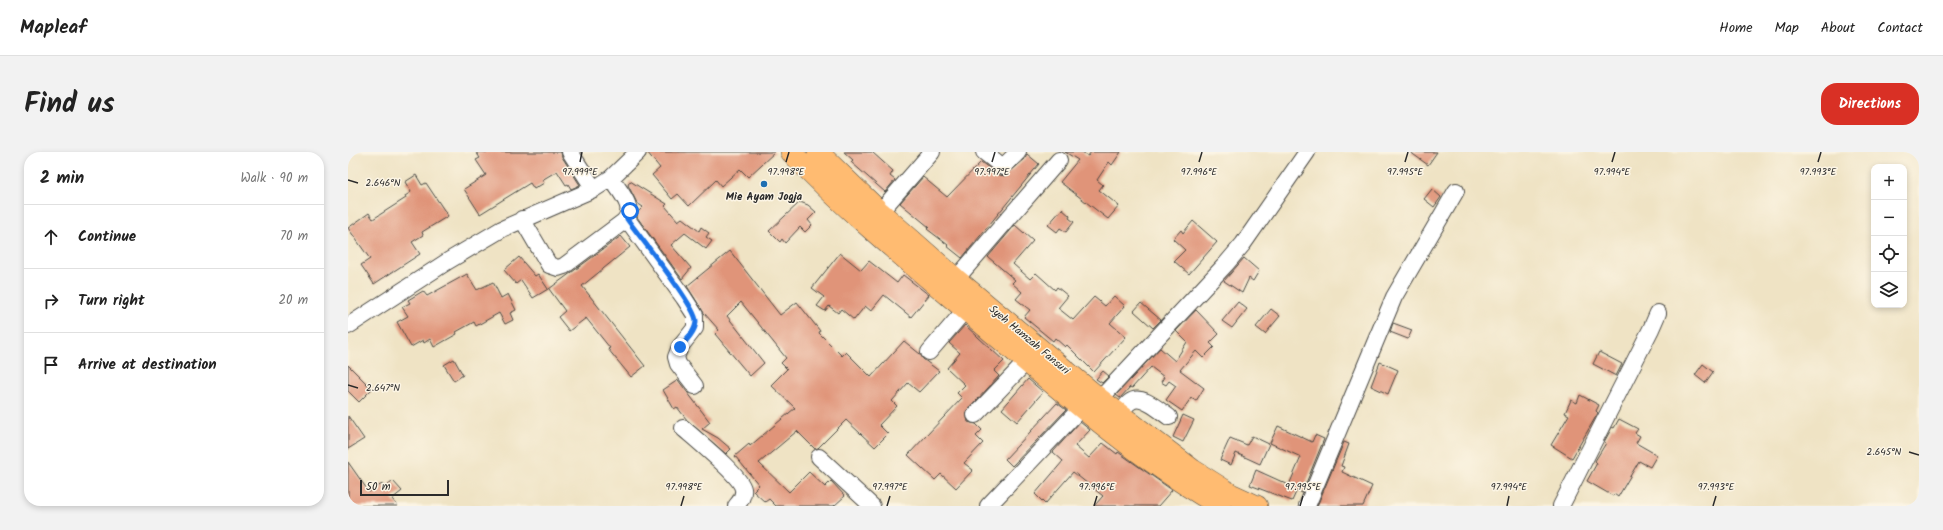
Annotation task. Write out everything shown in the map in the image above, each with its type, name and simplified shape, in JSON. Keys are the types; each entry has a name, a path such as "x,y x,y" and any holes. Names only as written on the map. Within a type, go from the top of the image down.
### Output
{"main road":[{"name":"Syeh Hamzah Fansuri","path":"791,152 855,215 1026,362 1090,403 1120,415 1193,470 1231,494 1257,506"},
{"name":"Syeh Hamzah Fansuri","path":"818,152 880,212 956,279 1090,403 1183,485 1220,506"}],"street":[{"path":"570,152 594,189"},
{"path":"348,326 448,261 522,220 594,189 611,178 638,152"},
{"path":"880,212 932,152"},
{"path":"984,152 1003,168 1018,152"},
{"path":"990,506 1243,244 1307,152"},
{"path":"956,279 1058,155"},
{"path":"522,220 549,265 558,268 564,266 627,219 630,207 611,178"},
{"path":"1307,506 1394,297 1456,190"},
{"path":"627,219 695,315 694,328 680,347 676,357 678,364 695,386"},
{"path":"929,352 965,310"},
{"path":"1561,506 1658,313"},
{"path":"975,415 1026,362"},
{"path":"1120,415 1129,402 1143,400 1169,417"},
{"path":"683,428 734,475 743,488 743,494 736,506"},
{"path":"819,457 872,506"}],"building":[{"path":"476,152 561,152 562,157 580,185 571,189 568,184 566,185 557,171 542,180 544,183 534,189 530,183 480,214 464,189 486,175 476,160 480,158"},
{"path":"647,152 775,152 748,177 740,169 721,186 716,180 689,206 678,194 672,199 652,175 660,168"},
{"path":"844,152 872,152 893,171 890,176 895,180 885,192 851,162 853,160"},
{"path":"1065,152 1082,152 1088,156 1091,152 1121,152 1112,165 1109,162 1097,180 1103,185 1099,190 1119,206 1108,219 1060,182 1078,160"},
{"path":"1410,152 1437,152 1428,165"},
{"path":"1027,154 1039,164 962,258 927,229 929,227 900,203 923,177 947,197 981,162 997,174 1005,176 1025,159"},
{"path":"416,175 422,185 426,183 448,216 422,232 423,235 412,242 420,254 374,284 361,265 370,259 348,228 369,213 373,219 406,198 405,196 411,192 405,182"},
{"path":"630,181 667,204 665,206 678,221 682,218 699,231 701,227 709,233 706,237 712,241 706,249 685,233 671,245 691,268 682,279 637,217 638,212 643,207 637,203 628,185"},
{"path":"1432,189 1441,197 1434,207 1424,199"},
{"path":"800,202 808,205 816,212 808,220 812,225 805,232 800,227 785,243 782,239 780,242 769,231"},
{"path":"1062,209 1074,222 1066,232 1060,228 1057,232 1048,225"},
{"path":"1193,221 1217,242 1189,274 1174,261 1185,250 1173,239 1181,230 1183,233"},
{"path":"1015,225 1033,241 1013,264 1030,279 1036,273 1055,290 1057,287 1068,296 1058,308 1073,320 1094,297 1105,306 1114,296 1125,306 1110,323 1126,337 1094,372 1067,345 1065,347 1055,338 1053,341 1024,317 1030,310 1016,299 1022,292 1012,283 1015,280 988,257"},
{"path":"621,236 630,247 582,286 645,366 631,377 608,349 610,348 586,318 569,331 558,317 565,311 549,289"},
{"path":"730,251 780,315 797,302 820,331 819,333 842,356 846,352 871,377 904,341 920,354 923,359 939,371 919,392 908,383 892,401 897,406 879,425 888,434 875,447 846,420 818,448 815,449 797,431 759,463 789,492 809,472 825,487 831,481 845,496 834,506 776,506 769,499 765,502 753,491 759,485 735,456 749,444 750,446 795,408 771,385 787,369 781,363 786,358 741,302 727,316 764,363 750,376 715,334 719,330 704,313 687,286"},
{"path":"840,253 861,270 869,261 897,283 903,275 929,295 911,317 884,295 871,311 865,306 854,320 841,309 838,313 829,306 825,311 817,306 824,297 812,288"},
{"path":"519,257 535,276 538,274 548,289 533,298 521,280 516,284 504,270"},
{"path":"1244,258 1259,271 1253,281 1249,278 1242,293 1224,281"},
{"path":"467,274 477,290 493,282 501,298 508,294 516,310 510,313 513,320 505,324 499,313 476,326 474,322 434,347 430,339 424,343 423,340 411,347 397,322 408,316 402,307 410,303 408,300 423,291 427,296"},
{"path":"1238,302 1247,309 1232,328 1222,321"},
{"path":"1141,303 1161,320 1153,328 1134,311"},
{"path":"1271,309 1280,316 1265,334 1256,327"},
{"path":"1196,310 1219,334 1210,343 1214,347 1203,358 1196,351 1180,370 1204,388 1196,401 1191,398 1182,411 1166,400 1176,386 1169,381 1166,385 1161,382 1164,377 1151,367 1132,388 1130,387 1120,398 1116,395 1160,348 1175,361 1187,342 1176,331"},
{"path":"1393,323 1412,330 1408,339 1390,332"},
{"path":"965,325 1004,361 994,371 999,376 966,412 968,422 976,424 982,430 976,436 983,443 964,463 973,470 956,488 941,474 935,480 908,455 962,398 957,393 965,385 947,368 960,353 949,343"},
{"path":"1599,352 1622,364 1616,376 1593,364"},
{"path":"454,359 463,375 454,381 444,365"},
{"path":"1380,362 1398,370 1388,394 1371,386"},
{"path":"1703,364 1713,372 1705,383 1695,375"},
{"path":"348,365 372,389 359,402 348,391"},
{"path":"1103,371 1109,376 1102,383 1096,379"},
{"path":"1028,379 1043,392 1017,422 1002,409"},
{"path":"678,380 710,422 702,429 718,438 731,449 726,454 687,420 677,407 674,409 663,390"},
{"path":"1580,395 1599,405 1596,411 1598,413 1572,458 1551,445 1569,415 1565,413 1571,400 1577,403"},
{"path":"1057,403 1066,410 1012,466 1005,459"},
{"path":"1183,415 1194,420 1183,442 1173,437"},
{"path":"348,416 364,439 348,449"},
{"path":"1619,419 1638,429 1635,433 1640,436 1636,443 1657,455 1650,467 1639,461 1618,497 1614,494 1613,496 1587,481 1597,463 1595,461 1606,443 1604,442 1612,427 1614,428"},
{"path":"1080,422 1090,430 1075,446 1089,458 1103,443 1117,454 1118,452 1172,490 1158,506 1094,506 1103,496 1073,472 1045,504 1035,494 1063,461 1053,452"},
{"path":"1278,426 1312,442 1315,435 1324,439 1302,493 1297,490 1292,501 1250,485 1256,470 1289,485 1301,457 1270,443"},
{"path":"1252,436 1269,444 1260,464 1236,453 1231,465 1220,460 1230,438 1247,445"},
{"path":"1344,442 1349,444 1341,466 1344,467 1342,472 1372,486 1363,506 1317,506"},
{"path":"348,462 369,492 382,484 385,488 393,481 402,491 392,499 398,506 348,506"}],"place":[{"name":"Mie Ayam Jogja","path":"764,184"}],"route":[{"path":"630,211 627,219 695,315 696,321 694,328 680,347"}]}
